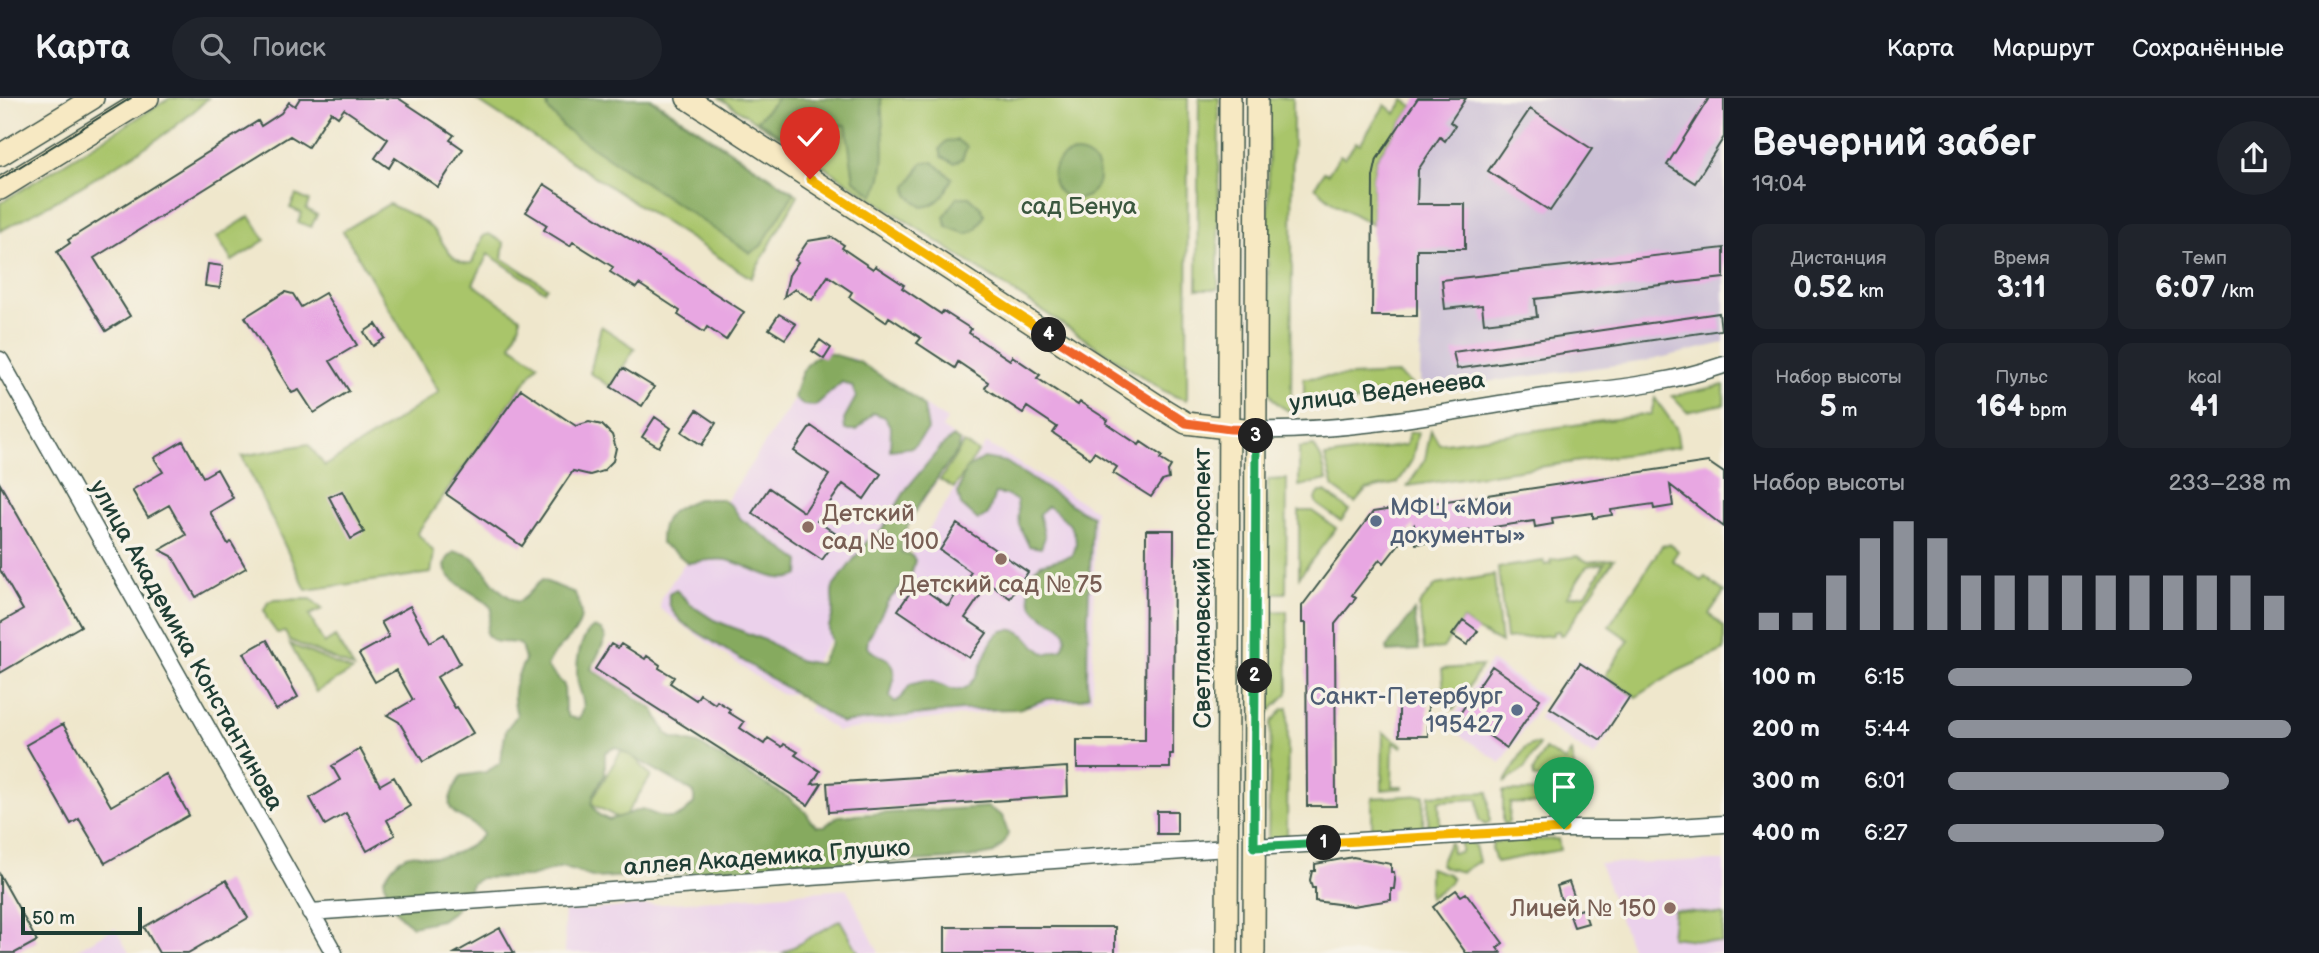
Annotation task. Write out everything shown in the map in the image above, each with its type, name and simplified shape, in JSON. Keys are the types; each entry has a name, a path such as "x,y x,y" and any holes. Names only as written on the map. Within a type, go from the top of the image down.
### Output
{"main road":[{"path":"0,155 93,98"},
{"path":"0,189 148,98"},
{"name":"улица Веденеева","path":"687,98 1186,423 1256,430"},
{"name":"Светлановский проспект","path":"1227,953 1230,98"},
{"path":"1254,953 1257,98"}],"street":[{"name":"улица Академика Константинова","path":"0,360 334,953"},
{"name":"улица Веденеева","path":"1256,430 1303,431 1428,414 1653,381 1724,365"},
{"path":"1254,847 1564,829 1724,824"},
{"name":"аллея Академика Глушко","path":"310,912 1227,848"}],"shaded area":[{"path":"1418,98 1724,98 1724,343 1647,361 1454,386 1420,382 1421,319 1416,316 1372,316 1373,177 1377,158"},
{"name":"Детский сад № 100","path":"853,358 947,420 942,428 963,443 793,694 781,694 660,609 661,598 822,363"},
{"name":"Детский сад № 75","path":"986,443 1095,510 1092,699 837,731 808,710"},
{"path":"1578,659 1634,696 1594,757 1538,719"},
{"path":"1491,661 1545,698 1501,763 1447,726"},
{"name":"Лицей № 150","path":"1724,861 1724,953 1633,953 1599,863"},
{"path":"847,889 879,953 565,953 564,912"},
{"path":"115,928 129,953 71,953"}],"green space":[{"path":"170,98 208,98 185,119 147,146 0,231 0,203"},
{"path":"473,98 651,98 798,195 751,278"},
{"path":"546,98 648,98 794,193 761,246 750,253 564,128 548,109"},
{"name":"сад Бенуа","path":"720,98 1188,98 1187,400 1164,391"},
{"path":"778,98 881,98 884,161 874,195 854,180 846,125 811,127 780,135 757,120"},
{"path":"1199,98 1219,98 1218,289 1197,289"},
{"path":"1269,98 1293,98 1291,412 1275,401 1267,384"},
{"path":"1404,100 1413,106 1377,158 1373,177 1373,225 1335,204 1315,187 1324,172 1328,174 1340,155 1345,158 1356,142 1360,144 1385,105 1396,114"},
{"path":"957,140 967,147 962,159 954,163 942,157 940,149 946,141"},
{"path":"1076,153 1085,154 1092,160 1098,167 1098,185 1092,192 1085,198 1076,199 1067,198 1060,192 1054,185 1053,176 1054,167 1060,160 1067,154"},
{"path":"923,162 933,162 952,178 942,197 933,204 922,207 908,195 907,187"},
{"path":"296,195 309,201 306,209 317,215 311,227 298,222 302,213 290,208"},
{"path":"957,197 969,197 985,215 976,229 967,234 947,227 944,217"},
{"path":"389,204 428,225 452,255 464,263 472,263 483,236 489,234 504,243 502,258 547,287 544,291 488,254 473,284 520,317 520,324 511,345 538,364 417,533 434,552 431,573 306,590 242,456 308,444 325,466 439,392 343,231"},
{"path":"250,216 265,240 232,261 217,237"},
{"path":"601,326 635,348 611,387 590,373"},
{"path":"825,352 859,362 915,398 924,407 928,430 913,447 890,450 891,428 885,417 873,413 857,430 845,430 844,419 856,397 852,386 842,382 815,406 803,405 794,398 800,377 807,365"},
{"path":"1398,374 1411,384 1412,396 1304,408 1304,378"},
{"path":"1724,385 1724,404 1687,412 1672,396"},
{"path":"1655,398 1676,428 1679,447 1408,486 1425,459 1431,430 1439,444 1651,414"},
{"path":"1418,432 1412,460 1398,483 1366,490 1355,503 1334,488 1325,457 1406,445 1409,433"},
{"path":"953,437 960,442 958,450 922,500 902,543 902,553 910,554 915,560 911,576 888,601 868,639 867,647 891,662 893,667 890,697 895,702 910,685 924,681 963,689 977,675 991,642 1006,630 1021,633 1046,654 1062,649 1065,633 1058,625 1039,614 1032,605 1028,575 1041,564 1072,556 1076,541 1074,534 1067,521 1048,506 1039,514 1045,537 1041,548 1029,546 1019,525 1017,501 1007,495 995,493 988,514 978,520 961,505 958,493 965,470 984,458 1006,462 1092,516 1088,616 1089,695 1081,699 1047,699 1018,709 961,710 842,723 683,623 672,610 669,594 676,590 694,607 714,620 769,642 797,660 820,664 832,642 829,629 833,612 833,587 869,539 882,530 907,488 941,447"},
{"path":"964,443 978,452 954,488 940,480"},
{"path":"1314,446 1321,458 1327,480 1299,486 1299,448"},
{"path":"1287,479 1286,593 1266,593 1268,480"},
{"path":"1320,492 1325,492 1349,510 1341,521 1317,504 1315,499"},
{"path":"697,499 721,499 732,506 741,519 800,561 799,575 790,578 772,577 735,562 722,560 688,563 661,544 663,526 669,514"},
{"path":"1299,511 1312,511 1336,528 1299,577"},
{"path":"1671,544 1678,551 1672,560 1702,581 1705,577 1724,592 1709,614 1724,627 1724,650 1678,671 1636,697 1605,676 1629,640 1609,626 1662,546"},
{"path":"454,552 470,556 481,565 499,589 517,602 525,598 542,580 575,593 581,612 579,623 547,667 564,685 565,710 569,717 578,719 583,710 577,676 578,660 585,637 594,627 601,630 606,638 591,669 654,710 666,733 672,738 698,744 789,798 807,813 817,826 825,826 838,816 988,807 1002,816 1008,833 1005,842 994,853 969,858 595,878 562,867 530,877 481,878 473,883 455,910 441,920 412,926 392,905 384,878 397,862 406,856 448,855 468,847 483,834 476,826 454,813 450,808 450,801 461,776 486,772 500,763 506,730 517,715 515,687 525,660 521,645 494,641 486,633 492,609 450,577 445,569 446,561","holes":["616,747 694,793 694,803 682,815 670,818 642,809 609,820 599,815 592,805 594,794 605,774 605,752"]},
{"path":"1577,556 1588,562 1614,559 1564,634 1560,635 1559,631 1553,632 1553,635 1506,639 1498,568 1544,561 1545,565 1551,564 1551,560","holes":["1605,563 1586,594 1567,597 1587,566"]},
{"path":"1494,575 1501,643 1463,620 1443,648 1424,650 1419,605 1436,585"},
{"path":"311,599 322,609 309,615 324,644 335,637 354,668 289,640 285,632 277,633 267,619 264,610 268,602"},
{"path":"1287,611 1288,693 1267,714 1266,612"},
{"path":"1414,611 1419,650 1388,652 1387,647"},
{"path":"290,644 352,671 316,692"},
{"path":"1482,666 1454,709 1445,702 1442,669"},
{"path":"1288,708 1287,840 1268,839 1271,723 1283,709"},
{"path":"1383,732 1403,745 1402,747 1393,742 1392,786 1403,788 1382,790"},
{"path":"1539,745 1524,769 1504,783 1525,748"},
{"path":"624,746 651,776 622,820 590,803"},
{"path":"1545,749 1565,761 1571,752 1576,778 1534,778 1533,772"},
{"path":"1503,791 1578,792 1577,819 1571,820 1571,804 1510,803 1509,822 1505,824"},
{"path":"1488,792 1489,823 1485,825 1479,820 1478,799 1439,801 1440,827 1428,828 1429,795"},
{"path":"1424,795 1423,828 1372,832 1372,798"},
{"path":"1558,839 1560,850 1496,862 1492,849 1493,842"},
{"path":"1470,842 1475,846 1479,861 1462,872 1440,864 1449,843 1452,853 1461,852 1461,843"},
{"path":"1429,868 1452,878 1450,883 1429,898"},
{"path":"1674,910 1724,915 1722,943 1671,937"},
{"path":"840,920 859,953 783,953"}],"building":[{"path":"300,98 398,98 454,135 450,140 463,149 438,187 395,158 389,168 375,158 388,139 344,109 338,117 331,112 308,147 290,136 94,258 130,316 106,331 57,252 70,243 68,240 258,121 261,126 281,113 289,102 295,106"},
{"path":"1418,98 1466,98 1450,122 1455,126 1445,141 1440,137 1418,170 1417,204 1465,204 1465,249 1417,249 1417,316 1372,316 1373,177 1377,159"},
{"path":"1709,98 1724,98 1724,137 1695,183 1667,165"},
{"path":"1530,109 1592,149 1550,211 1488,171"},
{"path":"544,184 744,312 726,340 707,327 704,332 678,315 680,311 639,284 636,288 610,272 613,267 573,242 570,246 544,230 547,225 526,212"},
{"path":"832,237 844,245 842,248 873,269 875,266 941,314 943,311 971,329 969,333 1010,360 1012,356 1040,375 1037,378 1078,405 1080,402 1108,420 1106,423 1139,445 1141,442 1162,456 1160,459 1171,466 1168,471 1169,479 1162,481 1151,497 1113,473 1117,467 1094,452 1090,458 1053,433 1057,427 1027,407 1023,413 985,388 988,382 958,362 955,368 917,343 921,338 889,317 886,322 849,297 852,292 828,276 812,300 795,289 784,297 789,275 798,262 795,260 808,241"},
{"path":"1724,248 1724,278 1535,299 1537,317 1484,323 1482,305 1445,309 1442,280"},
{"path":"208,264 223,266 220,288 205,286"},
{"path":"285,292 293,294 301,307 325,293 357,345 330,361 349,391 314,413 299,390 292,393 245,317"},
{"path":"1719,313 1721,330 1457,369 1453,352"},
{"path":"779,314 796,324 785,339 769,329"},
{"path":"376,324 385,338 373,346 364,332"},
{"path":"820,340 831,348 824,359 812,351"},
{"path":"623,368 654,387 642,406 611,387"},
{"path":"521,389 576,426 589,422 602,425 612,435 616,448 613,461 603,471 590,475 573,471 522,546 446,494"},
{"path":"697,410 716,423 702,445 682,432"},
{"path":"655,417 671,428 659,447 642,437"},
{"path":"811,426 881,474 864,499 843,484 817,521 839,536 822,560 752,513 769,488 804,512 829,475 794,451"},
{"path":"183,441 203,477 217,469 233,498 210,512 228,544 231,542 246,568 196,597 172,556 160,550 186,535 169,505 148,517 132,490 163,472 154,458"},
{"path":"1708,462 1724,473 1724,527 1670,485 1673,506 1654,509 1653,504 1611,510 1612,515 1593,518 1593,513 1552,518 1553,524 1535,527 1534,521 1493,527 1494,533 1475,536 1474,530 1433,535 1434,542 1416,544 1414,525 1384,563 1380,559 1352,595 1356,598 1335,624 1336,806 1307,806 1306,623 1302,623 1302,606 1373,512"},
{"path":"0,484 81,626 0,673 0,623 23,610 0,570"},
{"path":"342,491 364,532 351,539 329,497"},
{"path":"957,524 1028,572 1010,598 989,583 965,618 987,633 969,658 898,610 916,584 948,606 971,572 940,550"},
{"path":"1146,530 1174,530 1173,754 1170,754 1170,768 1077,768 1077,740 1145,740"},
{"path":"410,606 430,642 444,634 460,663 437,677 473,733 423,762 399,722 387,715 413,700 396,670 375,682 359,654 389,637 381,622"},
{"path":"1463,620 1478,631 1467,645 1452,635"},
{"path":"267,640 298,697 276,710 244,653"},
{"path":"611,644 618,648 621,644 645,659 647,656 660,665 659,668 674,677 670,683 696,700 700,694 715,704 717,701 730,709 728,712 744,722 740,728 764,744 768,738 782,747 784,744 798,752 795,755 820,771 812,784 822,783 808,805 595,669"},
{"path":"1580,663 1630,696 1601,740 1550,708"},
{"path":"1492,666 1540,699 1507,748 1459,715"},
{"path":"1399,698 1428,698 1428,736 1399,736"},
{"path":"63,724 111,806 166,774 189,815 105,863 79,819 71,824 26,745"},
{"path":"360,749 380,785 394,777 410,806 387,820 395,835 367,851 346,813 325,825 310,798 340,780 332,766"},
{"path":"1067,767 1068,796 829,812 827,783"},
{"path":"1157,811 1177,811 1177,834 1157,834"},
{"path":"1353,857 1391,864 1395,880 1394,889 1391,889 1391,900 1353,906 1315,901 1315,888 1312,888 1310,880 1315,864"},
{"path":"0,875 37,941 15,953 0,953"},
{"path":"226,880 248,918 188,953 159,953 144,927"},
{"path":"1569,882 1574,896 1561,900 1557,886"},
{"path":"1456,890 1461,896 1466,893 1503,943 1497,948 1501,953 1466,953 1433,907"},
{"path":"1583,909 1588,923 1574,927 1569,913"},
{"path":"945,927 1115,927 1115,953 945,953"},
{"path":"500,928 514,953 455,953"}],"tram line":[{"path":"0,179 131,98"}],"place":[{"name":"МФЦ «Мои документы»","path":"1376,521"},
{"name":"Детский сад № 100","path":"808,527"},
{"name":"Детский сад № 75","path":"1001,559"},
{"name":"Санкт-Петербург 195427","path":"1517,710"},
{"name":"Лицей № 150","path":"1670,908"}],"route":[{"path":"810,179 1186,423 1256,430 1254,847 1564,829"}]}
